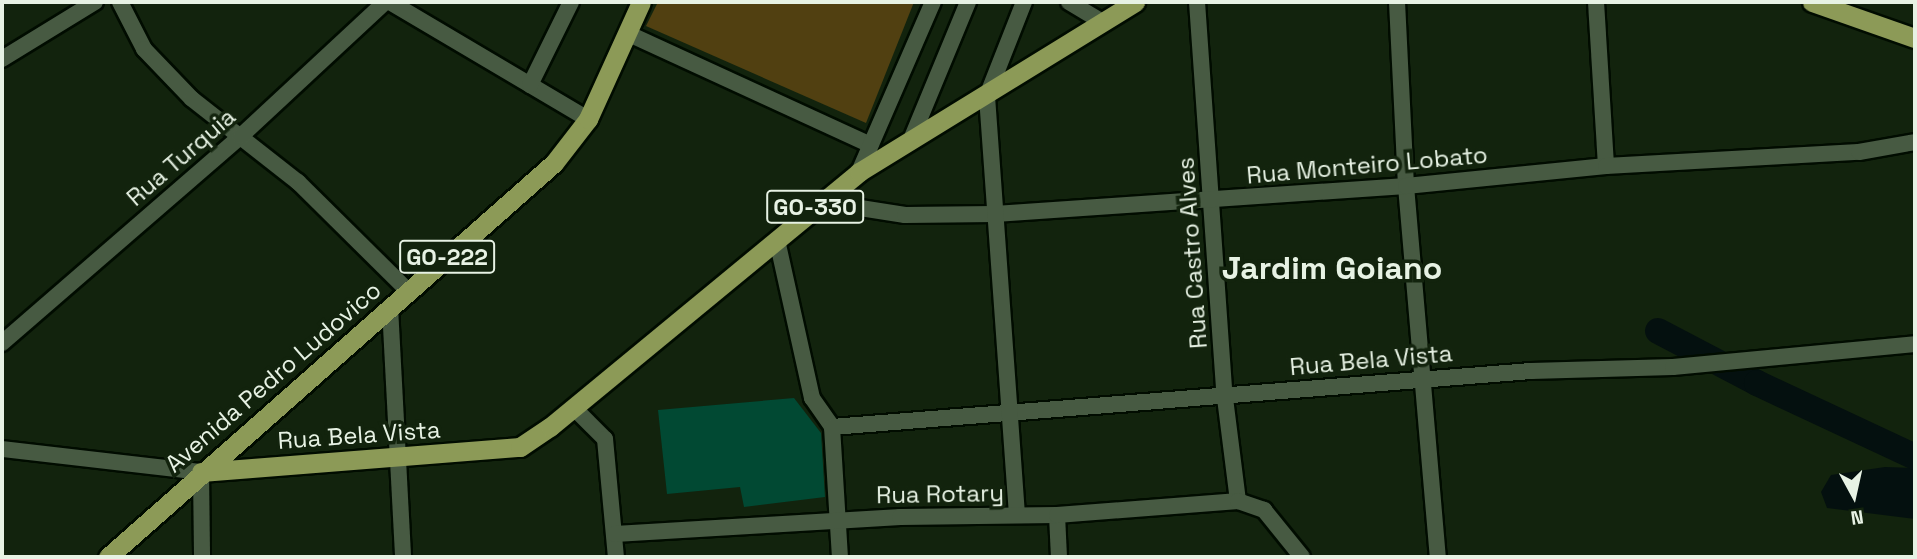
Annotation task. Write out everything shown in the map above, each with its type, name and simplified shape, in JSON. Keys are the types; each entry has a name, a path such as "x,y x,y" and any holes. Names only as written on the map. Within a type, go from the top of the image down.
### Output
{"main road":[{"name":"Avenida Pedro Ludovico","path":"108,557 201,472 554,163 588,119 641,2"},
{"name":"GO-330","path":"574,408 859,172 987,96 1101,21 1135,2"},
{"path":"1812,2 1915,38"},
{"name":"Rua Bela Vista","path":"201,472 520,447 574,408"}],"street":[{"path":"2,59 95,2"},
{"path":"120,2 144,49 192,99 298,182 408,291"},
{"path":"388,2 588,119"},
{"name":"Rua Turquia","path":"2,342 241,136 388,2"},
{"path":"530,85 571,2"},
{"path":"859,172 933,2"},
{"path":"910,142 968,2"},
{"path":"1017,515 987,96 1024,2"},
{"path":"1069,2 1101,21"},
{"name":"Rua Castro Alves","path":"1197,2 1225,398 1238,501"},
{"path":"1397,2 1406,186 1438,557"},
{"path":"1596,2 1606,166"},
{"path":"627,33 871,145"},
{"name":"Rua Monteiro Lobato","path":"822,202 905,215 995,214 1406,186 1606,166 1859,152 1915,142"},
{"path":"777,240 812,398 832,427 840,557"},
{"path":"390,307 403,557"},
{"name":"Rua Bela Vista","path":"832,427 1225,398 1422,379 1673,367 1915,344"},
{"path":"574,408 605,439 616,557"},
{"name":"GO-330","path":"2,449 201,472"},
{"path":"201,472 202,557"},
{"name":"Rua Rotary","path":"615,534 839,520 1057,515 1238,501 1264,510 1302,557"},
{"path":"1057,515 1059,557"}],"shaded area":[{"path":"658,2 914,2 866,123 646,26"},
{"path":"1885,467 1915,468 1915,519 1827,508 1821,492 1831,475"}],"building":[{"path":"794,398 821,433 825,497 744,507 740,487 667,494 658,410"}],"waterway":[{"path":"1658,331 1757,383 1915,457"}],"district":[{"name":"Jardim Goiano","path":"1332,268"}]}
